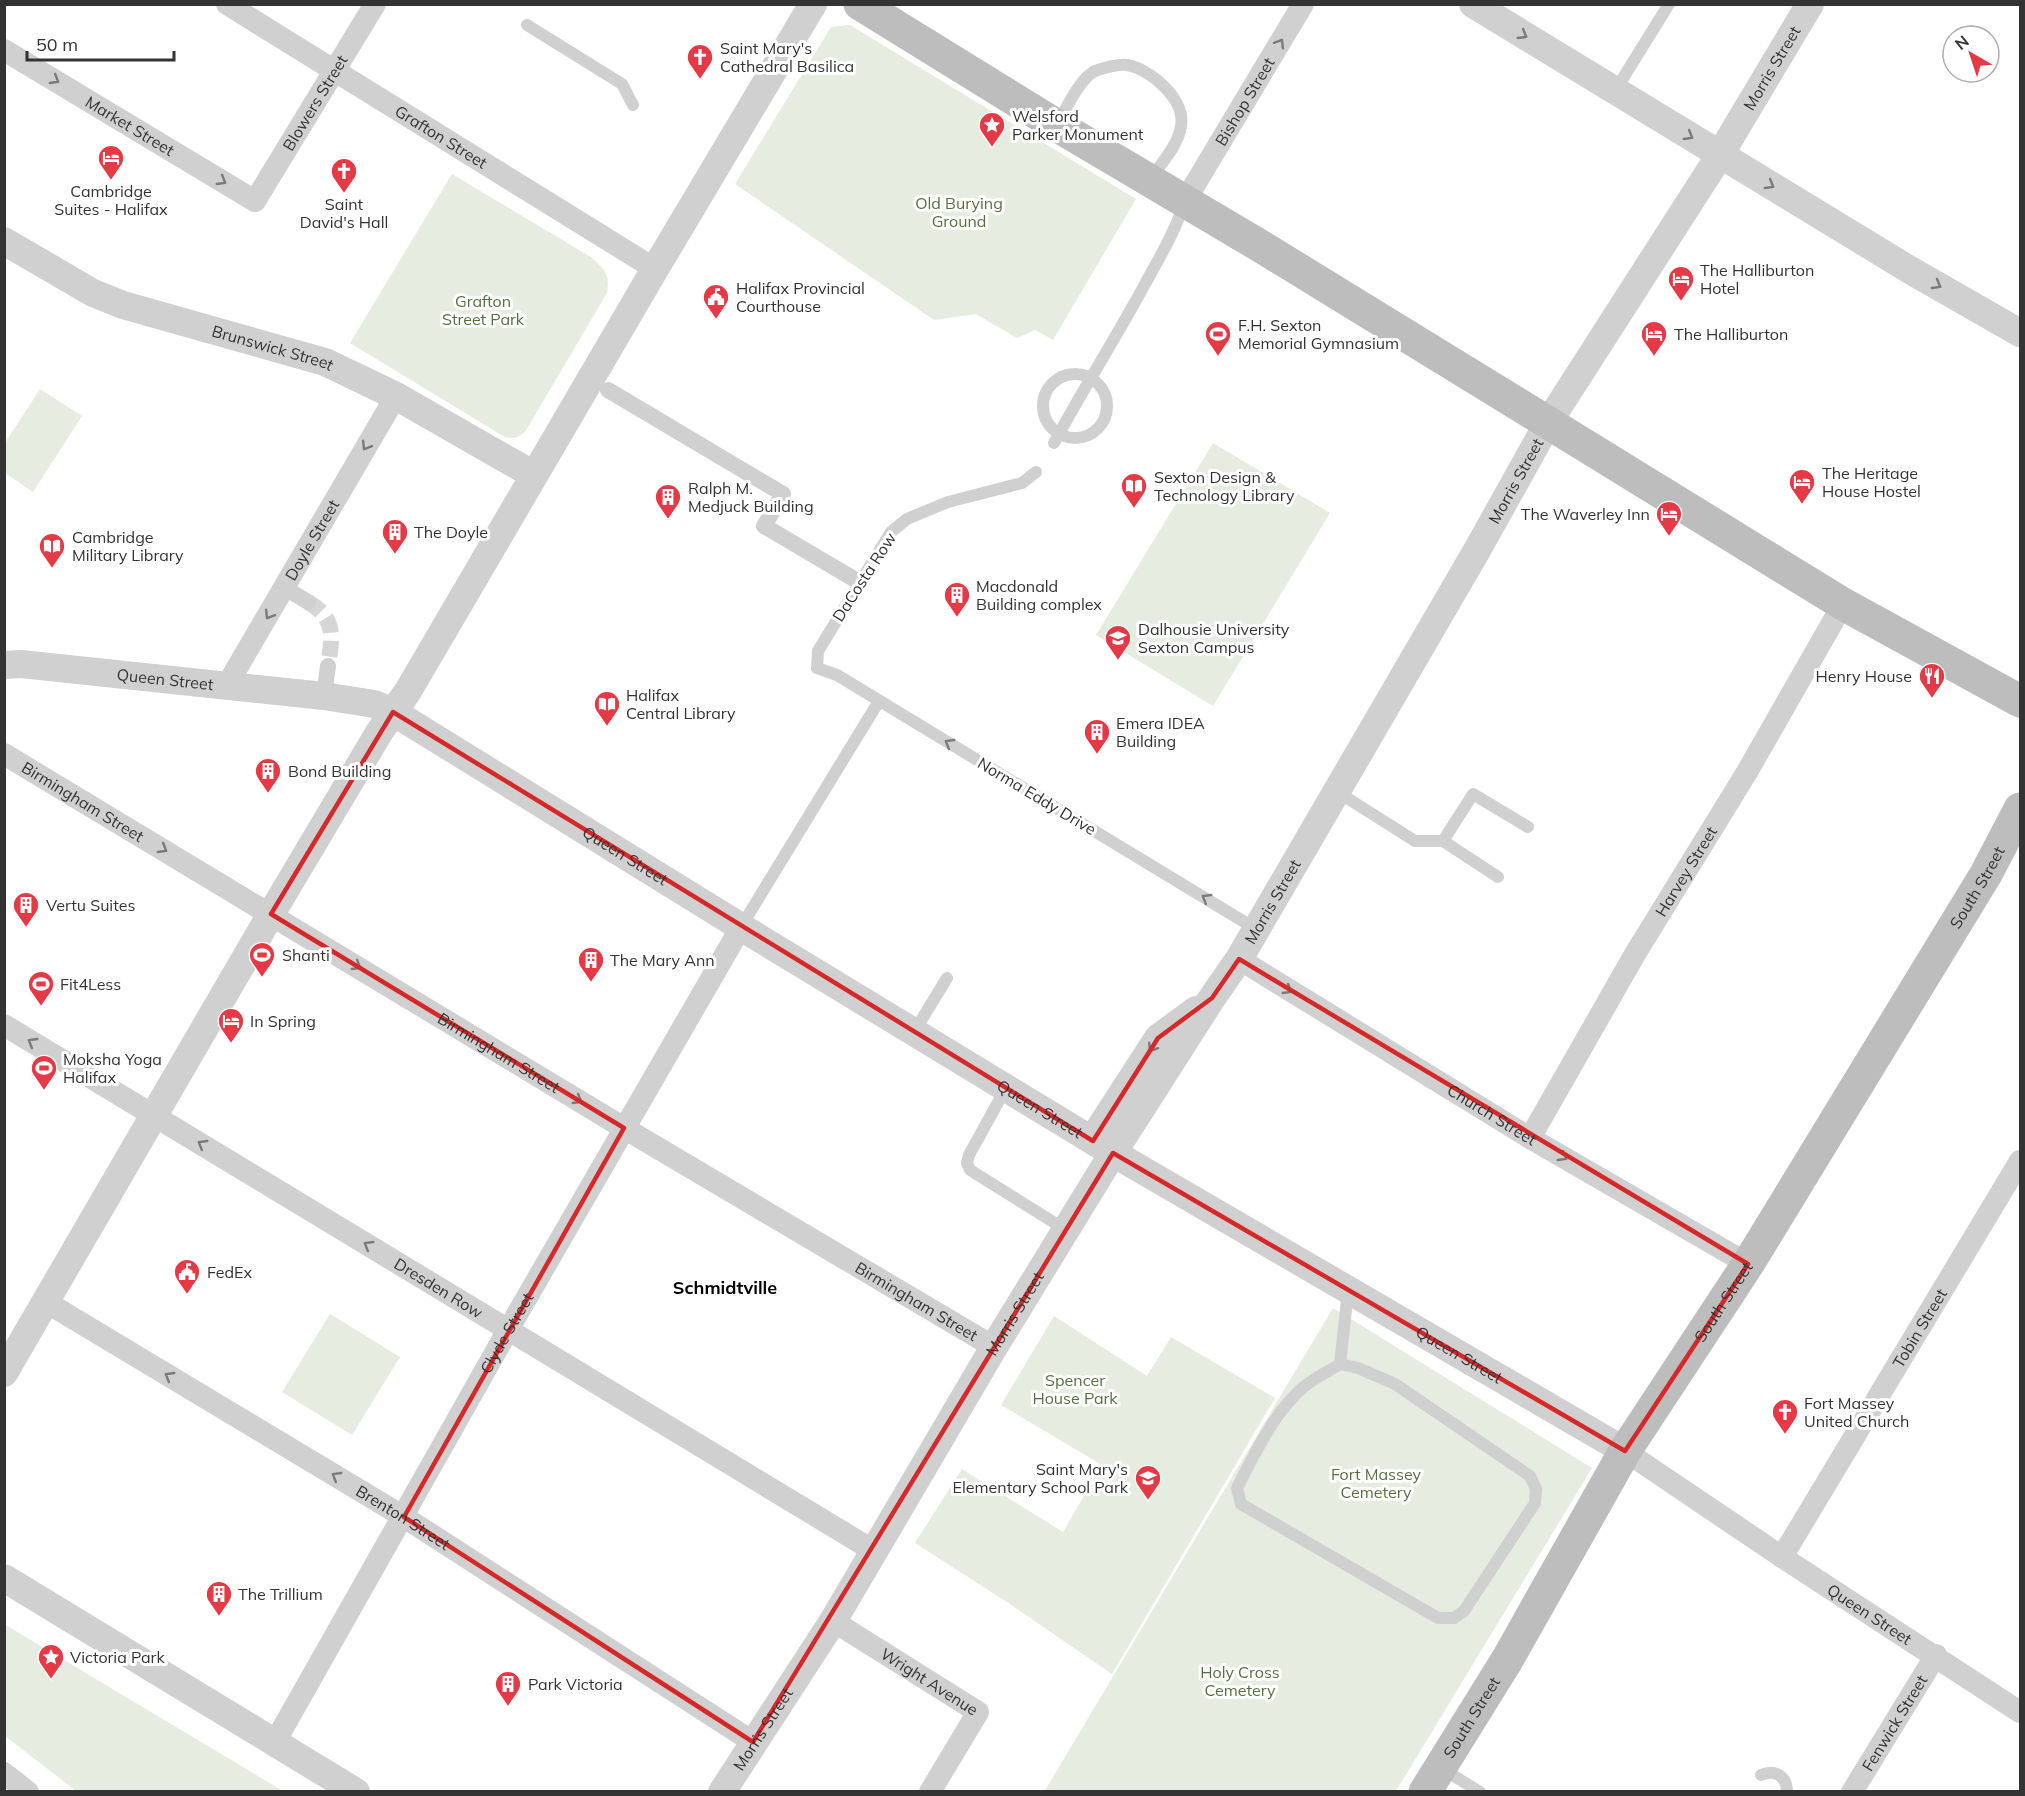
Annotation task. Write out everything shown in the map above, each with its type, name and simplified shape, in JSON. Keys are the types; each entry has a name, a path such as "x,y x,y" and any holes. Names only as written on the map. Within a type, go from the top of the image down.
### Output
{"main road":[{"path":"860,4 1843,604 2020,701"},
{"name":"South Street","path":"1433,1779 1507,1660 1625,1451 1748,1264 1986,874 2020,809"}],"street":[{"name":"Grafton Street","path":"227,4 655,269"},
{"name":"Blowers Street","path":"255,201 375,4"},
{"path":"4,1373 271,914 380,731 408,691 813,4"},
{"name":"Bishop Street","path":"1185,201 1303,4"},
{"path":"1473,4 1910,270 2020,333"},
{"name":"Morris Street","path":"722,1791 833,1621 994,1347 1066,1230 1103,1147 1239,959 1476,552 1548,423 1720,155 1810,4"},
{"name":"Market Street","path":"4,50 255,201"},
{"name":"Brunswick Street","path":"4,241 93,293 123,305 325,362 396,396 534,475"},
{"path":"608,390 783,494 764,526 859,582"},
{"name":"Doyle Street","path":"227,685 396,396"},
{"path":"285,588 308,602"},
{"name":"Harvey Street","path":"1530,1138 1635,954 1747,772 1843,604"},
{"name":"Queen Street","path":"4,665 21,664 324,696 374,704 393,712 1103,1147 1625,1451 1782,1557 2020,1712"},
{"path":"324,696 328,666"},
{"name":"Birmingham Street","path":"4,754 624,1128 994,1347"},
{"name":"Clyde Street","path":"275,1742 508,1330 741,927"},
{"name":"Church Street","path":"1239,959 1530,1138 1748,1264"},
{"name":"Dresden Row","path":"4,1025 874,1551"},
{"name":"Tobin Street","path":"1782,1557 2020,1161"},
{"name":"Brenton Street","path":"46,1302 404,1517 753,1742"},
{"path":"4,1578 356,1791"},
{"name":"Wright Avenue","path":"833,1621 978,1712 930,1791"},
{"name":"Fenwick Street","path":"1852,1791 1935,1655"},
{"path":"4,1773 28,1791"}],"lane":[{"path":"1615,91 1669,4"},
{"path":"527,25 622,84 633,105"},
{"path":"1056,125 1078,89 1093,72 1124,64 1138,68 1161,82 1169,91 1178,106 1182,124 1175,143 1150,179"},
{"path":"1056,438 1114,340 1177,223 1185,201"},
{"path":"1071,374 1091,378 1099,384 1107,403 1107,413 1103,422 1088,436 1056,438 1043,410 1047,391 1053,383 1071,374"},
{"name":"DaCosta Row","path":"817,668 818,651 891,532 907,519 948,502 1022,483 1036,472"},
{"name":"Norma Eddy Drive","path":"817,668 837,675 1256,929"},
{"path":"741,927 879,701"},
{"path":"1336,791 1415,841 1443,841 1498,877"},
{"path":"1443,841 1473,794 1528,827"},
{"path":"914,1032 947,978"},
{"path":"1006,1088 969,1155 967,1163 970,1170 1066,1230"},
{"path":"1340,1364 1348,1290"},
{"path":"1340,1364 1358,1368 1395,1384 1530,1476 1536,1489 1534,1503 1464,1611 1454,1617 1438,1618 1241,1504 1237,1488 1252,1458 1277,1418 1298,1391 1340,1364"},
{"path":"1761,1775 1767,1772 1778,1774 1786,1782 1789,1791"},
{"path":"1433,1779 1480,1791"}],"highlighted area":[{"path":"393,712 1093,1141 1158,1038 1212,998 1239,959 1748,1264 1625,1451 1113,1153 753,1742 404,1517 624,1128 271,914"}],"green space":[{"name":"Old Burying Ground","path":"850,25 1136,199 1053,340 1035,330 1017,338 976,314 934,320 735,184 831,27"},
{"name":"Grafton Street Park","path":"452,174 591,257 607,276 607,293 525,432 515,438 503,436 350,343"},
{"path":"40,389 82,416 33,492 5,473 5,443"},
{"path":"1213,443 1330,513 1213,706 1096,635"},
{"path":"1333,1308 1592,1468 1396,1791 1044,1792"},
{"path":"330,1314 400,1357 352,1435 282,1392"},
{"name":"Saint Mary's Elementary School Park","path":"1054,1316 1147,1376 1171,1337 1275,1398 1112,1674 1007,1602 915,1543 962,1469 1063,1532 1102,1465 1001,1405"},
{"name":"Victoria Park","path":"4,1624 283,1791 76,1791 5,1736"}],"tunnel":[{"path":"308,602 317,608 328,622 331,637 328,666"}],"place":[{"name":"Saint Mary's Cathedral Basilica","path":"700,80"},
{"name":"Welsford Parker Monument","path":"992,148"},
{"name":"Cambridge Suites - Halifax","path":"111,181"},
{"name":"Saint David's Hall","path":"344,194"},
{"name":"The Halliburton Hotel","path":"1681,302"},
{"name":"Halifax Provincial Courthouse","path":"716,320"},
{"name":"F.H. Sexton Memorial Gymnasium","path":"1218,357"},
{"name":"The Halliburton","path":"1654,357"},
{"name":"The Heritage House Hostel","path":"1802,505"},
{"name":"Sexton Design & Technology Library","path":"1134,509"},
{"name":"Ralph M. Medjuck Building","path":"668,520"},
{"name":"The Waverley Inn","path":"1669,537"},
{"name":"The Doyle","path":"395,555"},
{"name":"Cambridge Military Library","path":"52,569"},
{"name":"Macdonald Building complex","path":"957,618"},
{"name":"Dalhousie University Sexton Campus","path":"1118,661"},
{"name":"Henry House","path":"1932,699"},
{"name":"Halifax Central Library","path":"607,727"},
{"name":"Emera IDEA Building","path":"1097,755"},
{"name":"Bond Building","path":"268,794"},
{"name":"Vertu Suites","path":"26,928"},
{"name":"Shanti","path":"262,978"},
{"name":"The Mary Ann","path":"591,983"},
{"name":"Fit4Less","path":"41,1007"},
{"name":"In Spring","path":"231,1044"},
{"name":"Moksha Yoga Halifax","path":"44,1091"},
{"name":"FedEx","path":"187,1295"},
{"name":"Fort Massey United Church","path":"1785,1435"},
{"name":"Saint Mary's Elementary School Park","path":"1148,1501"},
{"name":"The Trillium","path":"219,1617"},
{"name":"Victoria Park","path":"51,1680"},
{"name":"Park Victoria","path":"508,1707"}],"district":[{"name":"Schmidtville","path":"725,1287"}],"park label":[{"name":"Spencer House Park","path":"1075,1389"},
{"name":"Fort Massey Cemetery","path":"1376,1483"},
{"name":"Holy Cross Cemetery","path":"1240,1681"}]}
